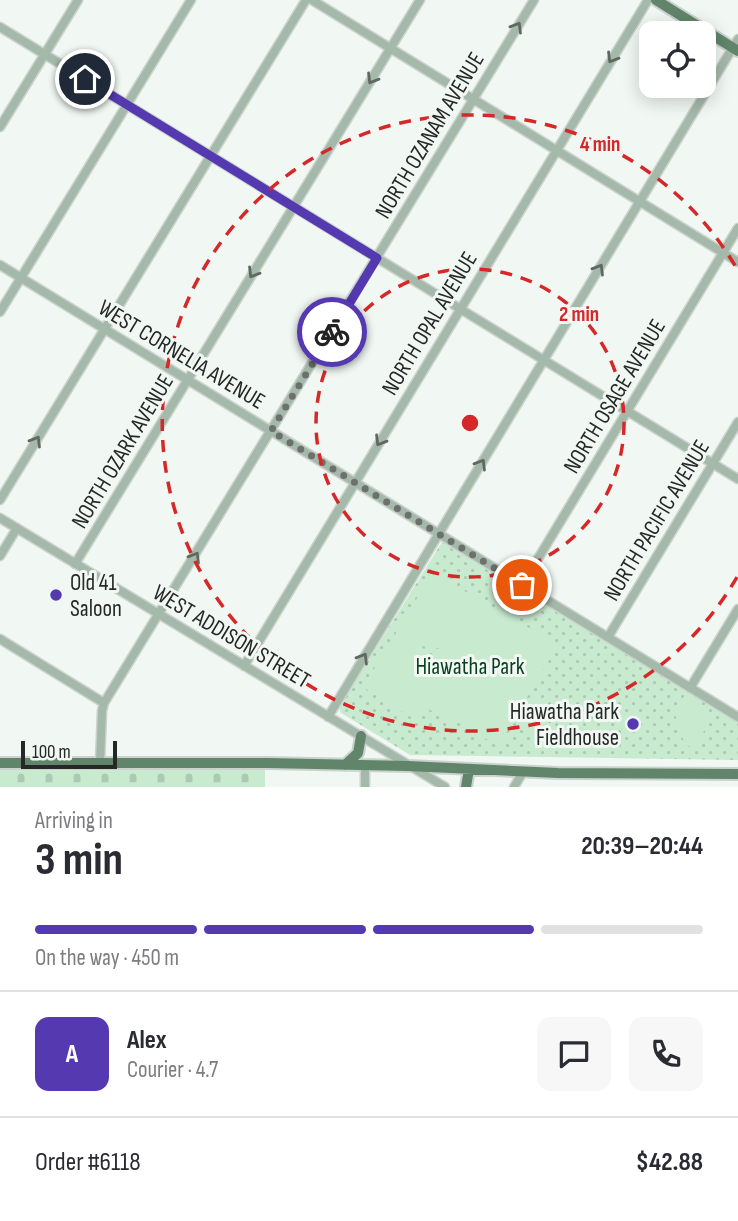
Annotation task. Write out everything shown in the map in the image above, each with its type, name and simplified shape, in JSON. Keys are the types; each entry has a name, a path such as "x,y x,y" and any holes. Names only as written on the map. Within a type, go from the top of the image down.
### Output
{"main road":[{"path":"656,0 736,46"},
{"path":"345,765 358,753 361,736"},
{"path":"0,763 345,765 523,772 738,774"},
{"path":"467,787 469,769"}],"street":[{"path":"0,128 78,0"},
{"path":"0,312 191,0"},
{"path":"0,500 306,0"},
{"path":"312,0 738,262"},
{"name":"NORTH OZARK AVENUE","path":"75,564 420,0"},
{"name":"NORTH OZANAM AVENUE","path":"100,763 104,703 534,0"},
{"name":"NORTH OPAL AVENUE","path":"244,666 648,0"},
{"path":"0,27 738,479"},
{"path":"328,717 736,46"},
{"name":"NORTH OSAGE AVENUE","path":"522,585 738,228"},
{"name":"WEST CORNELIA AVENUE","path":"0,265 738,717"},
{"name":"NORTH PACIFIC AVENUE","path":"608,637 738,422"},
{"name":"WEST ADDISON STREET","path":"0,518 445,787"},
{"path":"0,556 17,528"},
{"path":"690,688 738,609"},
{"path":"0,639 104,703"},
{"path":"365,766 365,787"},
{"path":"514,787 523,772"}],"green space":[{"name":"Hiawatha Park","path":"442,542 738,722 738,760 410,755 341,713 339,708"},
{"path":"440,575 492,609 487,621 495,607 552,642 555,650 502,740 491,742 455,720 452,723 427,708 419,722 367,690 365,684 430,577","holes":["417,642 446,649 432,671 426,651"]},
{"path":"685,695 713,715 692,749 676,724 677,710"},
{"path":"535,698 547,706 530,733 518,726"},
{"path":"549,707 560,714 543,741 531,734"},
{"path":"0,770 265,770 265,787 0,787"}],"way so far":[{"path":"332,332 271,431 522,585"}],"place":[{"name":"Old 41 Saloon","path":"56,595"},
{"name":"Hiawatha Park Fieldhouse","path":"633,724"}],"route":[{"path":"85,79 377,258 332,332"}]}
